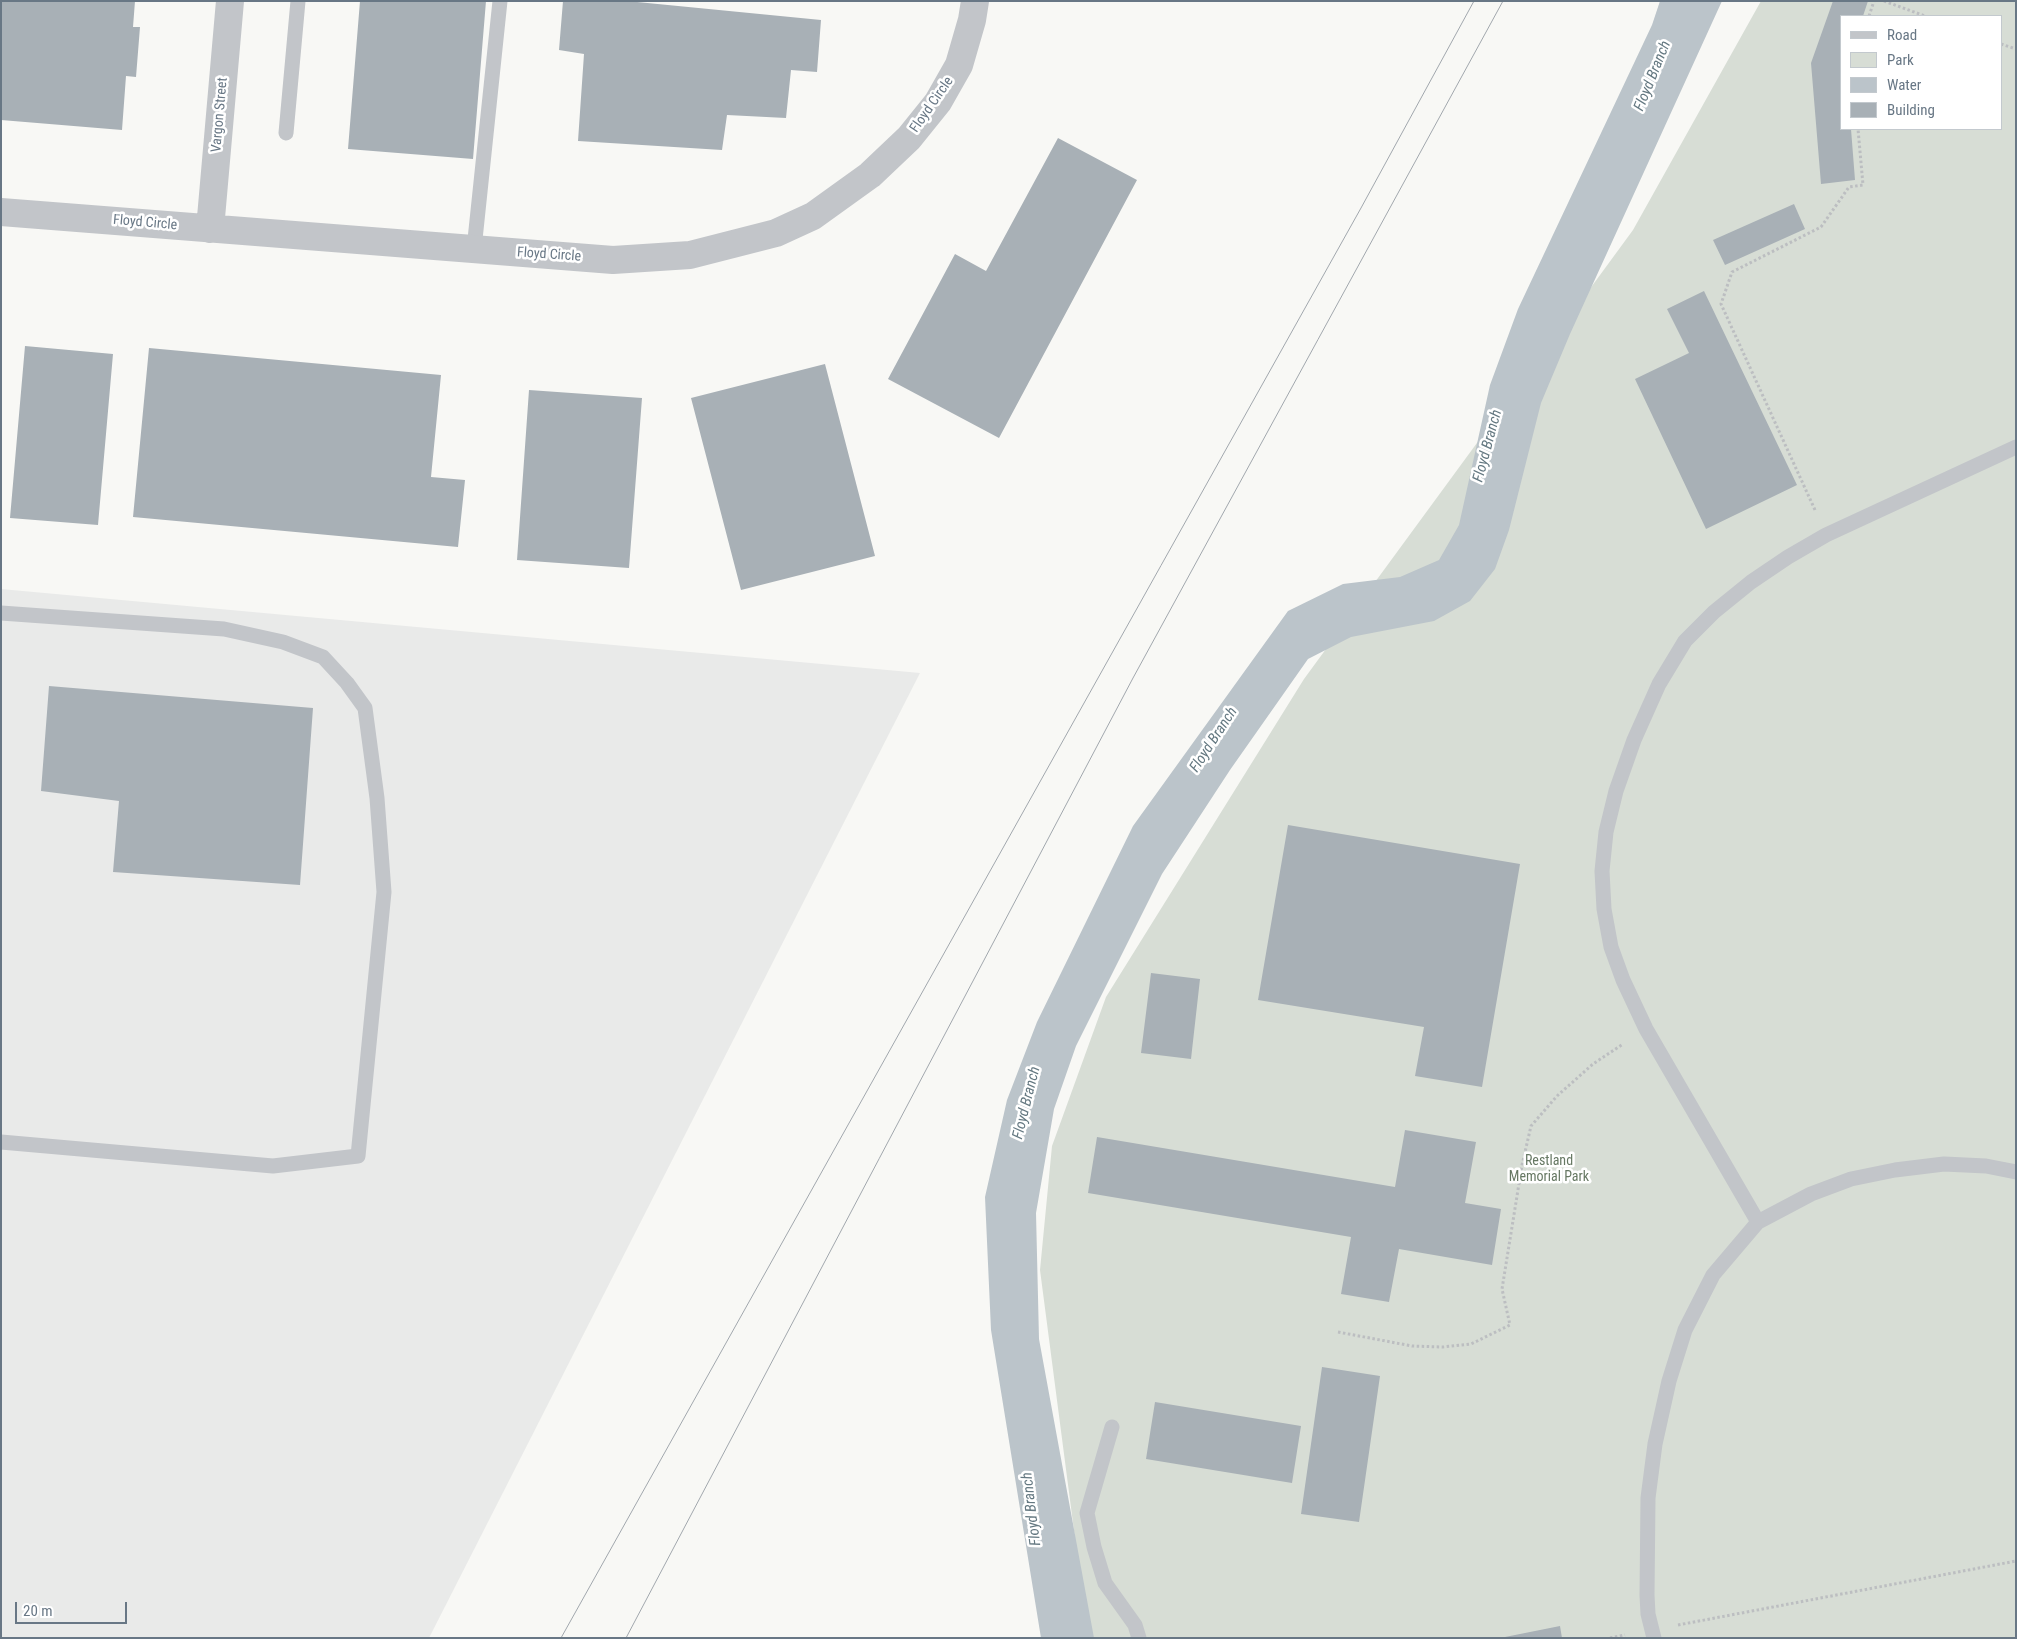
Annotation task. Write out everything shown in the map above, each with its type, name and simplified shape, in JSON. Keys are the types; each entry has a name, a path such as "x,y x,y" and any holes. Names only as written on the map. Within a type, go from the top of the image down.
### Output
{"street":[{"name":"Vargon Street","path":"210,229 230,1"},
{"name":"Floyd Circle","path":"1,212 613,260 690,255 776,233 813,216 870,176 909,138 938,102 959,65 972,20 974,1"}],"lane":[{"path":"286,133 298,1"},
{"path":"474,249 500,1"},
{"path":"1758,1222 1646,1029 1623,980 1611,947 1604,909 1602,871 1606,832 1616,792 1634,740 1658,684 1685,641 1714,612 1751,582 1788,557 1826,535 2016,447"},
{"path":"1,613 224,629 283,642 323,657 347,683 364,708 377,798 384,892 358,1156 273,1166 1,1142"},
{"path":"1653,1634 1647,1595 1648,1498 1655,1444 1668,1381 1685,1330 1713,1275 1758,1222 1810,1194 1851,1179 1895,1170 1944,1164 1986,1166 2016,1172"},
{"path":"1112,1427 1087,1513 1094,1547 1105,1583 1135,1625 1140,1638"}],"path":[{"path":"1869,15 1874,1"},
{"path":"1884,1 1922,15"},
{"path":"2002,44 2016,49"},
{"path":"1826,535 1721,304 1732,272 1821,227 1849,187 1863,186 1858,130"},
{"path":"1338,1332 1412,1346 1443,1347 1471,1344 1510,1325 1502,1289 1522,1165 1531,1126 1557,1096 1592,1064 1646,1029"},
{"path":"1610,1638 1624,1635 1653,1634 2016,1560"}],"shaded area":[{"path":"1,589 920,673 429,1638 1,1638"}],"green space":[{"name":"Restland Memorial Park","path":"1761,1 2016,1 2016,1638 1088,1638 1040,1270 1052,1146 1106,997 1304,679 1633,230"}],"water":[{"name":"Floyd Branch","path":"1660,1 1722,1 1570,334 1541,403 1509,530 1495,569 1470,601 1434,621 1351,637 1308,659 1230,770 1162,874 1076,1046 1054,1109 1036,1213 1039,1339 1094,1638 1041,1638 991,1330 985,1197 1007,1100 1037,1022 1133,826 1288,611 1343,584 1400,577 1439,560 1459,525 1490,385 1518,309 1652,25"}],"building":[{"path":"1,1 135,1 133,27 140,27 136,77 126,76 122,130 1,120"},
{"path":"360,1 486,1 473,159 348,149"},
{"path":"563,1 627,1 821,20 817,72 791,70 786,118 727,115 722,150 578,141 584,54 559,50"},
{"path":"1833,1 1868,1 1863,15 1840,15 1840,130 1851,130 1855,180 1821,184 1811,63"},
{"path":"1058,138 1137,180 999,438 888,379 955,254 986,271"},
{"path":"1794,204 1805,229 1725,265 1713,240"},
{"path":"1704,291 1797,485 1706,529 1635,379 1689,353 1667,309"},
{"path":"25,346 113,354 98,525 10,518"},
{"path":"149,348 441,375 431,477 465,480 458,547 133,517"},
{"path":"825,364 875,556 741,590 691,398"},
{"path":"529,390 642,398 629,568 517,560"},
{"path":"49,686 313,708 300,885 113,872 119,801 41,791"},
{"path":"1288,825 1520,864 1482,1087 1415,1076 1424,1027 1258,1000"},
{"path":"1151,973 1200,979 1191,1059 1141,1053"},
{"path":"1405,1130 1476,1142 1465,1203 1501,1209 1492,1265 1399,1249 1389,1302 1341,1294 1351,1237 1088,1193 1097,1137 1395,1187"},
{"path":"1322,1367 1380,1376 1359,1522 1301,1514"},
{"path":"1155,1402 1301,1426 1292,1483 1146,1459"},
{"path":"1560,1626 1562,1638 1505,1638 1505,1637"}],"tram line":[{"path":"561,1638 1361,208 1474,1"},
{"path":"626,1638 1133,678 1503,1"}]}
